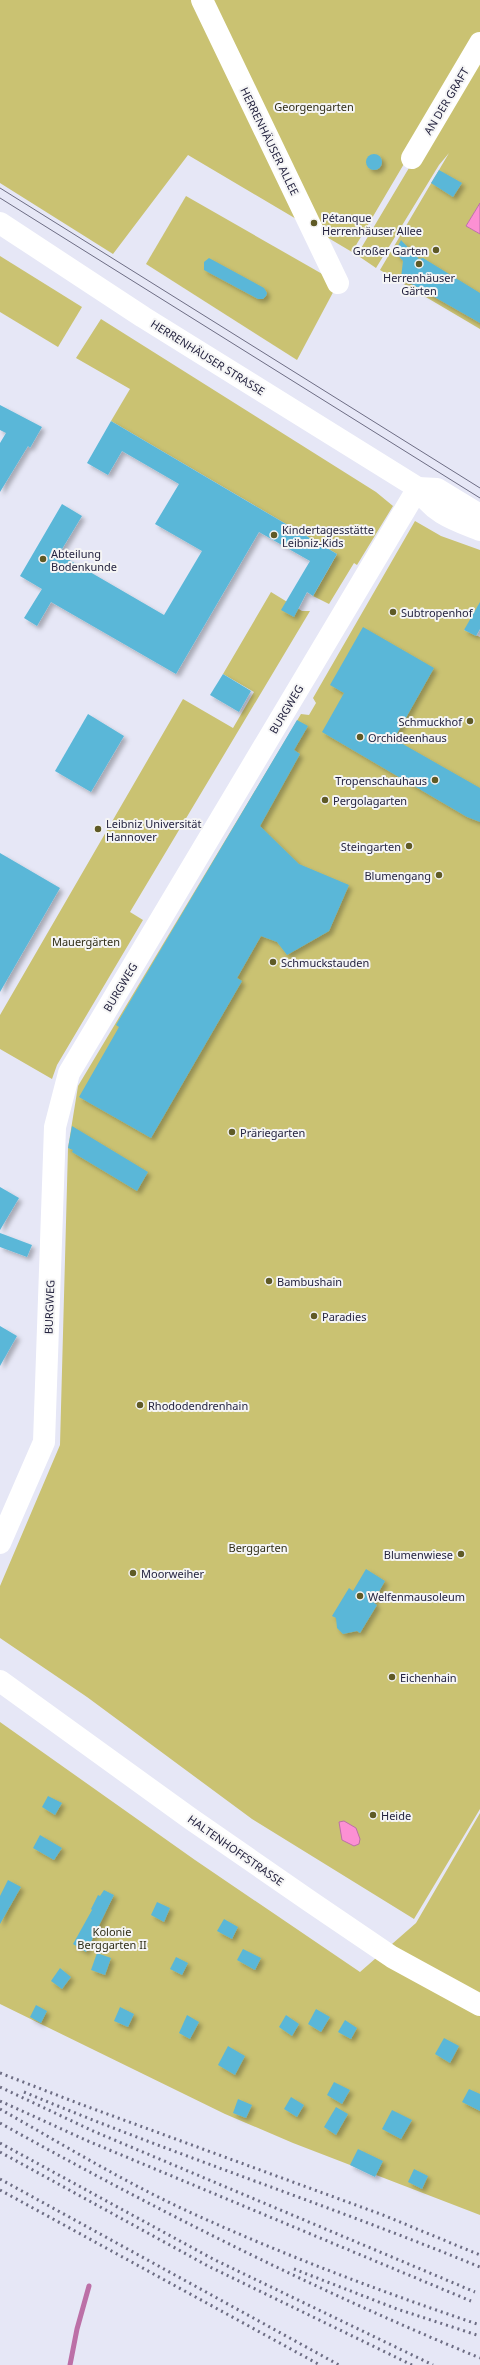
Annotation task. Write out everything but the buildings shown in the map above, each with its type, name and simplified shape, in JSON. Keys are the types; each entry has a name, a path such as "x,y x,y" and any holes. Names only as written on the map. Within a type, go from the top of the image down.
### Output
{"street":[{"name":"HERRENHÄUSER ALLEE","path":"202,0 338,283"},
{"name":"AN DER GRAFT","path":"412,158 480,43"},
{"name":"HERRENHÄUSER STRASSE","path":"0,223 143,317 418,488 426,502 442,513 480,530"},
{"name":"HERRENHÄUSER STRASSE","path":"418,488 437,489 480,515"},
{"name":"BURGWEG","path":"0,1543 44,1442 55,1127 69,1073 418,488"},
{"name":"HALTENHOFFSTRASSE","path":"0,1681 191,1819 392,1957 480,2005"}],"green space":[{"name":"Georgengarten","path":"0,0 480,0 480,35 352,252 188,155 113,254 0,183"},
{"path":"480,49 480,203 466,226 480,234 480,329 380,270 449,153 439,165 376,268 357,255"},
{"path":"186,196 338,283 297,360 146,264"},
{"path":"0,256 82,307 58,347 0,312"},
{"path":"101,319 376,492 393,506 357,565 354,563 329,604 313,596 337,554 111,421 130,389 76,358"},
{"name":"Berggarten","path":"415,521 441,536 480,550 480,618 464,630 480,637 480,1809 414,1919 252,1819 87,1697 0,1638 0,1586 60,1445 68,1148 78,1086 301,714 309,715 316,703 313,698"},
{"name":"Mauergärten","path":"271,592 302,611 310,611 130,912 143,920 57,1065 52,1079 0,1049 0,1015 183,699 233,728 254,692 223,674"},
{"name":"Kolonie Berggarten II","path":"0,1722 195,1860 360,1972 416,1923 480,1813 480,2215 293,2143 225,2114 0,2004"}],"shaded area":[{"path":"480,203 480,234 466,226"},
{"path":"344,1821 356,1828 360,1839 359,1844 354,1846 342,1840 339,1822"}],"waterway":[{"path":"70,2365 77,2329 89,2286"}],"tram line":[{"path":"0,188 480,488"},
{"path":"0,198 480,498"}],"railway":[{"path":"0,2073 80,2104 383,2215 480,2255"},
{"path":"0,2087 93,2131 475,2292"},
{"path":"24,2092 137,2137 366,2222 480,2267"},
{"path":"0,2101 88,2141 471,2301"},
{"path":"0,2109 127,2181 205,2219 341,2275 480,2325"},
{"path":"0,2123 118,2187 237,2248 357,2305 480,2358"},
{"path":"0,2143 213,2259 433,2365"},
{"path":"0,2152 208,2266 412,2365"},
{"path":"0,2179 339,2365"},
{"path":"0,2190 320,2365"},
{"path":"294,2269 397,2309 480,2336"}],"place":[{"name":"Pétanque Herrenhäuser Allee","path":"314,223"},
{"name":"Großer Garten","path":"436,250"},
{"name":"Herrenhäuser Gärten","path":"419,264"},
{"name":"Kindertagesstätte Leibniz-Kids","path":"274,535"},
{"name":"Abteilung Bodenkunde","path":"43,559"},
{"name":"Subtropenhof","path":"393,612"},
{"name":"Schmuckhof","path":"470,721"},
{"name":"Orchideenhaus","path":"360,737"},
{"name":"Tropenschauhaus","path":"435,780"},
{"name":"Pergolagarten","path":"325,800"},
{"name":"Leibniz Universität Hannover","path":"98,829"},
{"name":"Steingarten","path":"409,846"},
{"name":"Blumengang","path":"439,875"},
{"name":"Schmuckstauden","path":"273,962"},
{"name":"Präriegarten","path":"232,1132"},
{"name":"Bambushain","path":"269,1281"},
{"name":"Paradies","path":"314,1316"},
{"name":"Rhododendrenhain","path":"140,1405"},
{"name":"Blumenwiese","path":"461,1554"},
{"name":"Moorweiher","path":"133,1573"},
{"name":"Welfenmausoleum","path":"360,1596"},
{"name":"Eichenhain","path":"392,1677"},
{"name":"Heide","path":"373,1815"}]}
